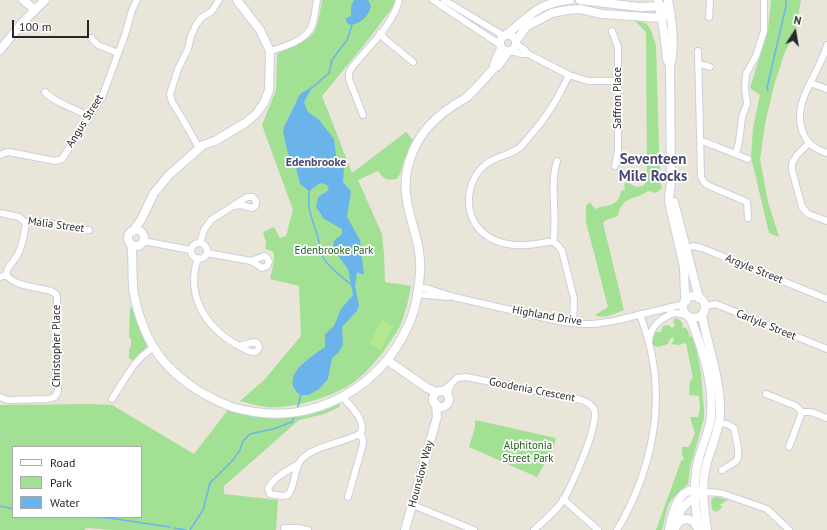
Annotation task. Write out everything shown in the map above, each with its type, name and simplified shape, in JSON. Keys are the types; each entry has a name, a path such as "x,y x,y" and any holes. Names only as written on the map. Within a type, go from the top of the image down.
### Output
{"street":[{"path":"23,0 35,10"},
{"path":"0,50 23,22 45,0"},
{"name":"Angus Street","path":"0,155 5,152 9,152 54,161 59,160 102,97 132,10 137,0"},
{"path":"199,148 172,102 170,94 178,69 188,49 191,36 196,25 201,18 212,11 219,0"},
{"path":"237,0 260,30 270,52 269,90 264,103 256,114 245,123 215,141 199,148 161,184 150,201 141,220 133,257 132,275 136,303 144,327 154,348 182,379 201,393 231,407 267,414 300,412 317,408 346,395 364,383 388,360 407,328 414,307 420,271 419,252 405,195 406,175 416,144 425,131 440,115 466,98 494,68 498,66 509,47 527,26 552,13 567,10 580,9 602,14 662,18 670,11"},
{"path":"270,52 292,44 311,28 317,0"},
{"path":"363,115 349,79 349,73 352,67 394,16 399,0"},
{"path":"432,0 509,47 524,49 528,54 569,75 588,80 618,81"},
{"path":"444,0 505,36 511,36 509,47"},
{"path":"509,47 500,39 535,11 547,5 570,0"},
{"path":"580,0 639,7 658,3 665,6 670,11"},
{"path":"668,0 670,11 672,60 670,66 671,181 683,249 684,310 688,316 705,359 712,407 710,422 697,467 694,494 702,530"},
{"path":"709,17 710,0"},
{"path":"736,154 742,117 747,104 745,88 746,74 756,56 764,31 764,0"},
{"path":"658,3 662,18 667,59 670,66"},
{"name":"Saffron Place","path":"612,30 618,47 618,151 615,166"},
{"path":"380,33 385,39 413,62"},
{"path":"91,38 98,45 118,53"},
{"path":"827,45 820,65 804,98 800,120 801,129 809,143 827,153"},
{"path":"698,52 701,177 707,185 747,202 748,218"},
{"path":"698,63 710,67"},
{"path":"569,75 556,102 546,118 519,148 506,155 489,161 479,171 469,190 468,202 469,210 477,226 487,236 499,242 524,246 553,242 558,245 562,251 574,299 573,323"},
{"path":"810,83 827,89"},
{"path":"46,92 49,96 56,100 89,116"},
{"path":"700,140 748,159"},
{"path":"809,143 797,155 792,163 792,170 802,207 808,214 827,221"},
{"path":"553,242 555,231 554,172 557,161"},
{"path":"546,171 554,172"},
{"path":"200,243 204,230 211,220 234,206"},
{"name":"Malia Street","path":"0,213 19,217 26,223 33,221 75,229 89,230"},
{"path":"3,276 21,249 26,223"},
{"path":"137,239 191,250"},
{"path":"200,243 206,247 207,253 203,257 198,258 193,256 191,250 194,244 200,243"},
{"name":"Argyle Street","path":"683,249 693,246 702,248 827,299"},
{"path":"683,249 699,298"},
{"path":"207,253 251,261"},
{"path":"198,258 193,278 194,290 198,301 211,324 230,341 238,345"},
{"name":"Christopher Place","path":"0,397 7,400 49,399 55,397 58,391 56,294 51,291 18,284 3,276"},
{"name":"Highland Drive","path":"417,291 430,289 454,297 557,320 573,323 594,324 663,310 685,302"},
{"path":"685,302 692,297 699,298 704,302 705,306 704,312 697,318 688,316"},
{"name":"Carlyle Street","path":"705,306 716,304 827,349"},
{"name":"Highland Drive","path":"663,310 688,316"},
{"path":"649,343 652,328 658,321 674,313"},
{"path":"617,530 639,486 648,458 654,430 656,396 653,363 649,343 640,314"},
{"path":"702,315 720,398 719,422 706,466 703,492 702,530"},
{"path":"112,399 137,361 144,354 154,348"},
{"path":"388,360 440,398"},
{"name":"Goodenia Crescent","path":"440,398 457,378 466,377 582,400 589,403 594,410 595,418 586,452 563,499 550,516 534,530"},
{"path":"766,394 796,406 802,412 811,412 827,418"},
{"path":"346,395 362,423 360,433 363,440 348,497"},
{"name":"Hounslow Way","path":"405,530 437,417 440,398"},
{"path":"789,447 802,412"},
{"path":"719,422 734,428 739,454 735,462 722,470"},
{"path":"298,464 289,494 283,496 270,494 268,490 271,484 286,471 298,464 308,453 360,433"},
{"path":"669,530 676,505 682,496 703,492 721,493 767,510 789,530"},
{"path":"676,528 682,508 694,494"},
{"path":"563,499 598,530"},
{"path":"412,505 474,530"},
{"path":"676,528 681,520 688,519 694,522 702,530"},
{"path":"284,528 308,530"}],"green space":[{"name":"Edenbrooke Park","path":"322,0 395,0 392,8 368,40 322,96 352,173 406,132 413,140 397,179 386,179 378,171 358,180 382,234 385,282 411,286 405,313 398,330 380,356 364,374 346,387 325,397 284,407 264,407 240,401 265,379 301,336 299,286 270,279 274,261 274,253 265,249 266,242 263,232 274,227 280,238 286,236 293,210 262,125 276,90 277,54 302,42 313,34 318,22"},
{"path":"771,0 801,0 795,33 785,52 774,85 765,124 760,159 768,202 779,237 769,233 751,157 753,128 760,95 750,88 768,29"},
{"path":"635,21 646,23 651,30 656,46 660,183 662,188 656,193 648,191 629,199 622,205 618,216 606,220 603,223 624,310 610,316 602,317 595,315 608,307 586,222 586,206 590,202 595,209 615,203 620,196 621,191 625,190 624,184 627,182 636,187 643,186 647,181 646,32"},
{"path":"134,307 147,344 145,350 133,361 129,358 131,339 129,337 130,308"},
{"path":"675,318 680,320 683,324 682,327 686,328 689,333 689,337 692,336 697,353 701,373 704,418 690,468 688,484 673,498 668,505 662,530 656,530 681,461 684,459 682,447 689,447 695,433 690,417 698,417 700,409 699,396 689,395 690,381 693,378 686,343 678,345 671,344 674,340 673,337 670,339 668,344 658,347 652,345 654,332 661,332 663,326 669,325 672,328 675,326 673,321"},
{"path":"382,320 393,326 381,350 369,344"},
{"path":"339,404 340,407 324,414 299,420 224,486 224,494 278,500 276,530 113,530 87,528 84,530 0,530 0,405 112,405 194,454 228,410 256,416 284,418 311,414"},
{"name":"Alphitonia Street Park","path":"475,420 556,438 553,449 537,477 469,447 475,427"},
{"path":"717,497 728,500 719,505 723,506 717,512 712,510 711,501 712,498"}],"water":[{"path":"354,0 368,0 371,6 368,14 363,20 349,25 346,18 351,16 351,6"},
{"path":"313,86 304,102 308,112 319,120 334,139 336,155 344,167 343,182 351,191 347,217 360,240 364,275 357,272 355,286 359,305 357,311 342,327 343,345 338,353 332,358 328,379 319,389 309,395 300,395 294,388 293,382 297,370 308,359 325,347 325,334 334,326 341,309 353,295 348,269 333,249 334,241 342,234 342,229 324,219 316,207 318,197 329,190 327,185 320,183 309,191 300,184 296,168 288,154 283,131 300,94"}],"waterway":[{"path":"768,91 767,88 786,6 786,0"},
{"path":"313,87 329,73 332,60 347,40 352,25"},
{"path":"310,189 309,208 323,257 332,268 352,285"},
{"path":"297,410 301,394"},
{"path":"190,530 203,510 210,483 232,461 240,450 243,441 250,434 273,429 292,422 295,415"},
{"path":"0,506 12,509"},
{"path":"109,518 170,527"},
{"path":"174,528 186,530"}],"district":[{"name":"Edenbrooke","path":"316,163"},
{"name":"Seventeen Mile Rocks","path":"653,168"}]}
